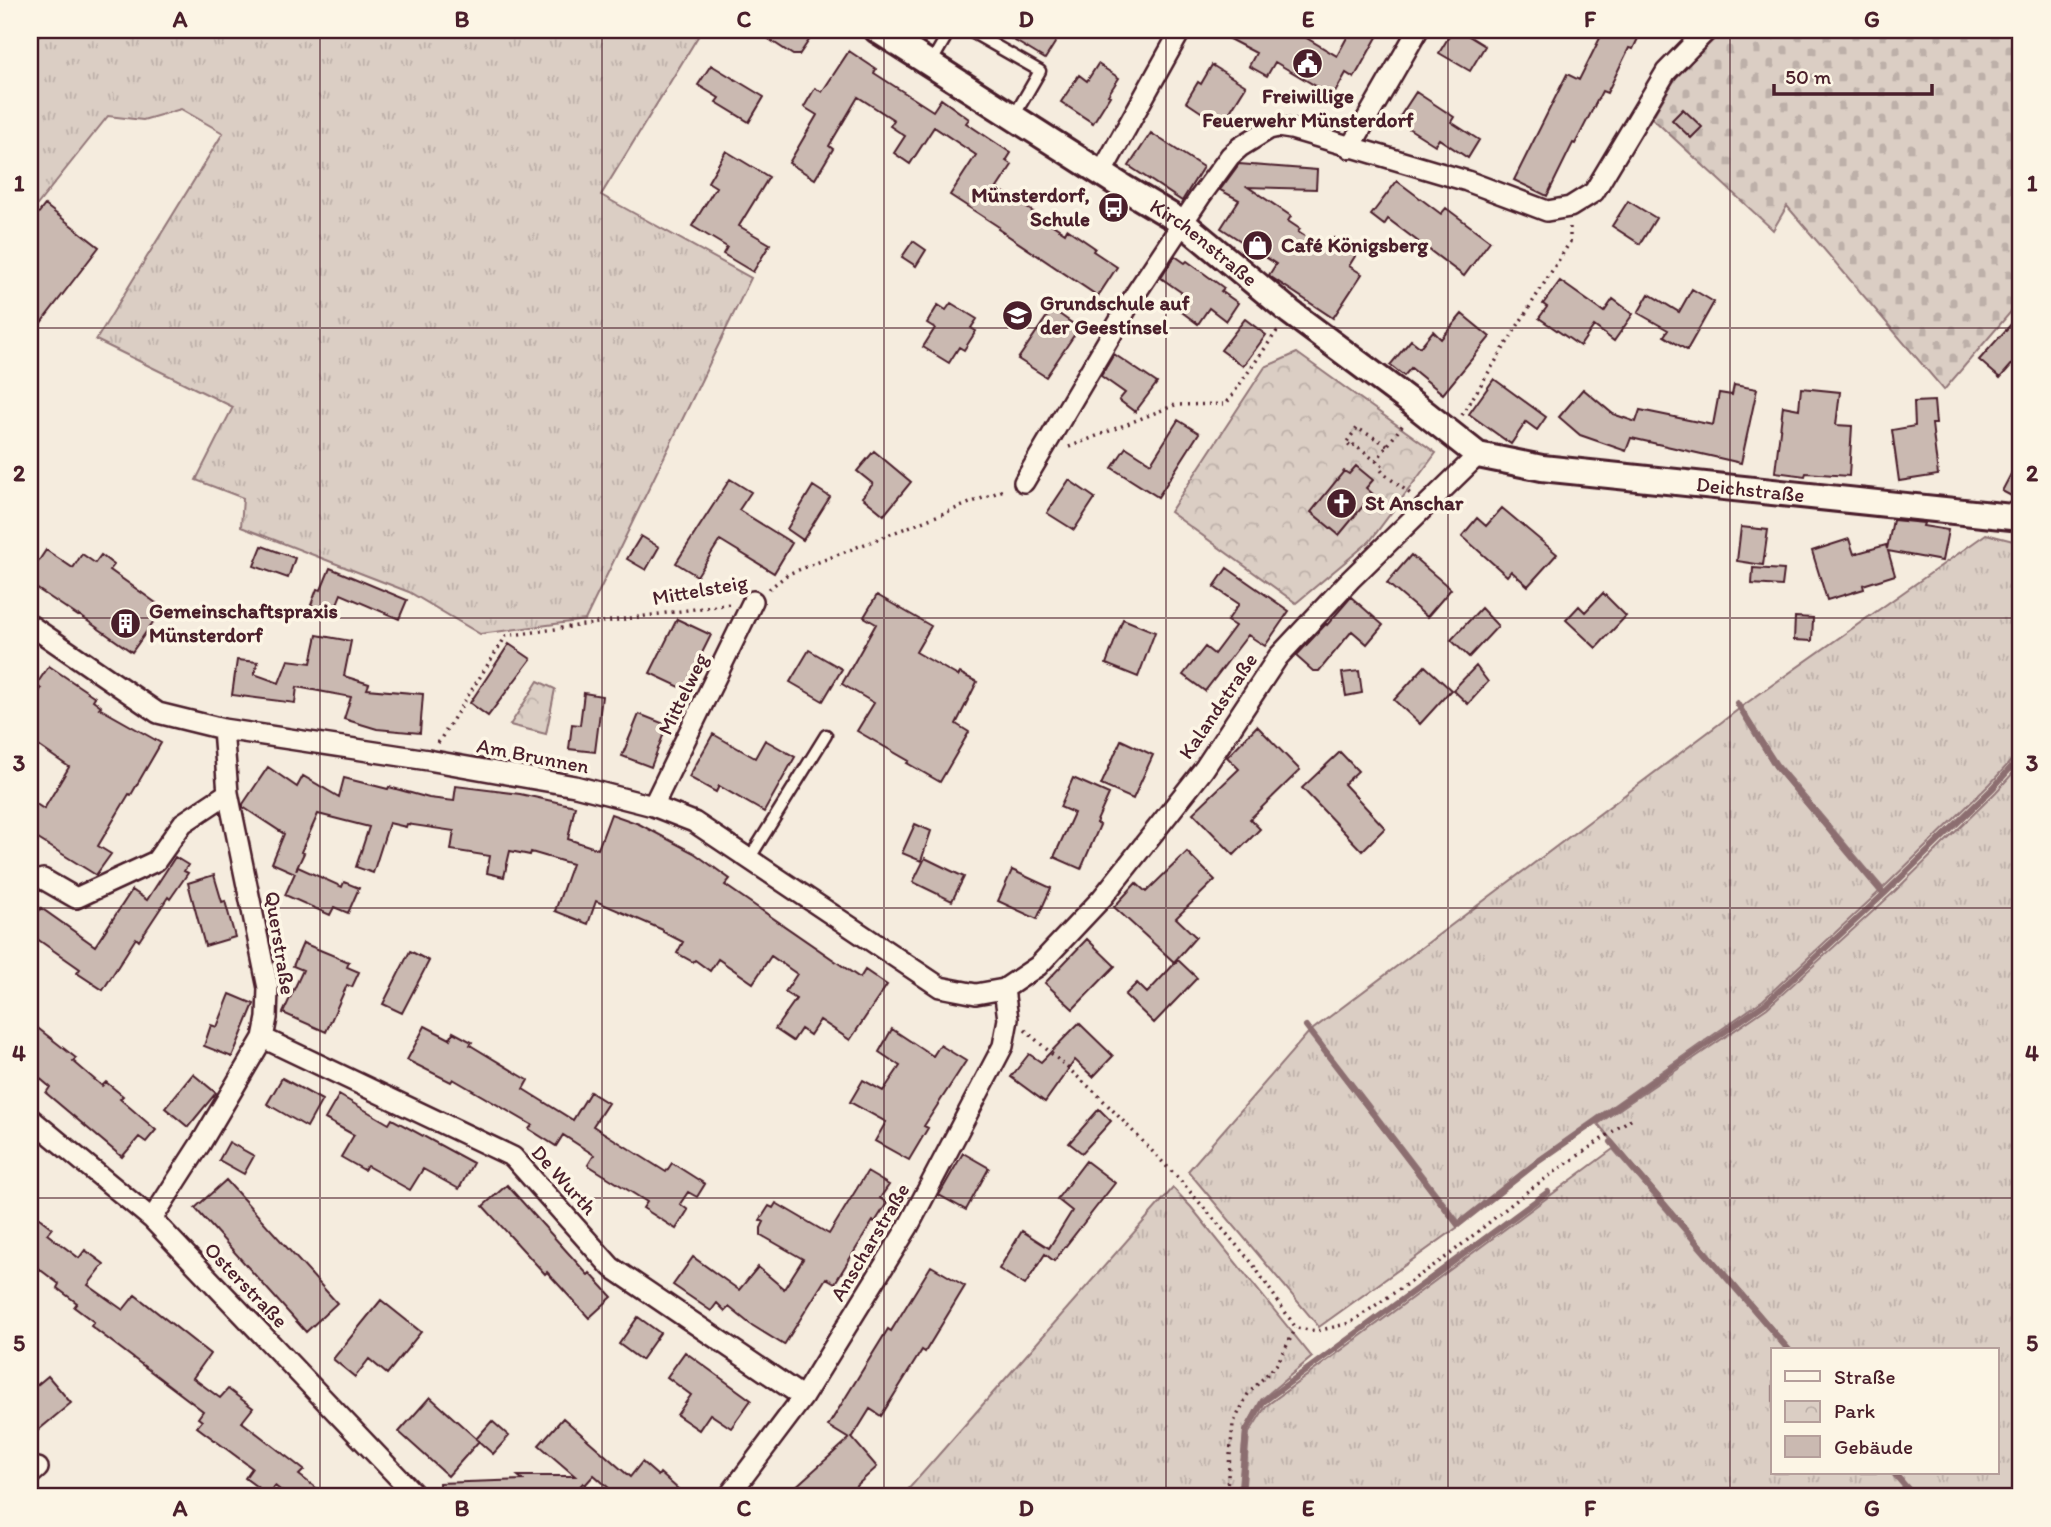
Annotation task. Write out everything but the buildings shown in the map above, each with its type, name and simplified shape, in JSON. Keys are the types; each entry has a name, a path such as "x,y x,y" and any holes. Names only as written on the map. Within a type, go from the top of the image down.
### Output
{"street":[{"name":"Kirchenstraße","path":"877,30 1183,223 1290,312 1478,455"},
{"path":"1102,172 1181,30"},
{"path":"1350,148 1418,30"},
{"path":"1024,482 1129,304 1230,156 1240,147 1269,130 1278,127 1291,129 1467,181 1547,211 1570,206 1594,192 1667,72 1707,30"},
{"name":"Deichstraße","path":"1478,455 1542,468 2021,518"},
{"name":"Kalandstraße","path":"1004,989 1038,966 1102,898 1204,769 1278,657 1350,580 1478,455"},
{"name":"Mittelweg","path":"653,806 753,601"},
{"name":"Am Brunnen","path":"30,625 158,713 223,729 428,760 575,786 653,806 694,822 940,987 976,994 1004,989"},
{"name":"Querstraße","path":"152,1219 263,1038 267,1018 268,988 228,793 223,729"},
{"path":"43,880 76,898 156,861 183,823 228,793"},
{"name":"Anscharstraße","path":"728,1497 803,1397 908,1227 1003,1046 1008,1019 1004,989"},
{"name":"De Wurth","path":"263,1038 513,1157 611,1267 803,1397"},
{"name":"Osterstraße","path":"30,1119 152,1219 406,1493"}],"lane":[{"path":"930,64 950,30"},
{"path":"968,30 1040,71 1014,117"},
{"path":"749,859 826,735"}],"path":[{"path":"1450,432 1570,242 1570,206"},
{"path":"1039,458 1174,405 1226,404 1290,312"},
{"path":"1376,461 1387,446 1357,428 1346,443 1352,448 1354,445 1376,461 1383,466 1381,470 1384,474 1399,486"},
{"name":"Mittelsteig","path":"428,760 506,636 753,601 788,574 1024,482"},
{"path":"1008,1019 1027,1031 1097,1094 1180,1179 1252,1263 1296,1328 1317,1331 1350,1323 1449,1255 1529,1190 1632,1118"},
{"path":"1226,1497 1233,1424 1248,1394 1277,1364 1296,1328"}],"green space":[{"path":"44,30 702,30 601,195 751,278 585,620 480,634 409,592 241,527 243,498 196,480 233,407 96,340 223,133 181,109 143,120 108,116 30,214 30,46"},
{"path":"1724,30 2021,30 2021,300 1944,390 1787,206 1773,230 1652,118 1678,74"},
{"path":"1297,353 1436,453 1370,541 1296,603 1170,512 1265,367"},
{"path":"1986,534 2021,543 2021,750 1990,784 1883,888 1778,764 1741,707"},
{"path":"538,681 555,689 546,734 510,725"},
{"path":"1739,709 1774,767 1879,892 1763,1000 1539,1158 1459,1221 1312,1030"},
{"path":"2021,764 2021,1497 1917,1497 1897,1474 1998,1474 1998,1348 1789,1348 1598,1124 1767,1008 1894,892"},
{"path":"1308,1033 1458,1227 1319,1327 1188,1171"},
{"path":"1613,1149 1784,1348 1771,1348 1771,1474 1892,1474 1912,1497 1244,1497 1249,1433 1266,1406"},
{"path":"1173,1188 1312,1357 1261,1400 1244,1431 1238,1497 897,1497 906,1492"}],"waterway":[{"path":"1737,703 1776,766 1884,894"},
{"path":"1306,1026 1458,1225 1539,1161 1766,1003 1884,894 1993,788 2021,756"},
{"path":"1611,1142 1787,1348"},
{"path":"1241,1497 1246,1431 1263,1402 1548,1192"},
{"path":"1895,1474 1915,1497"}],"place":[{"name":"Freiwillige Feuerwehr Münsterdorf","path":"1308,64"},
{"name":"Münsterdorf, Schule","path":"1113,207"},
{"name":"Café Königsberg","path":"1258,245"},
{"name":"Grundschule auf der Geestinsel","path":"1017,315"},
{"name":"St Anschar","path":"1342,503"},
{"name":"Gemeinschaftspraxis Münsterdorf","path":"126,623"}]}
